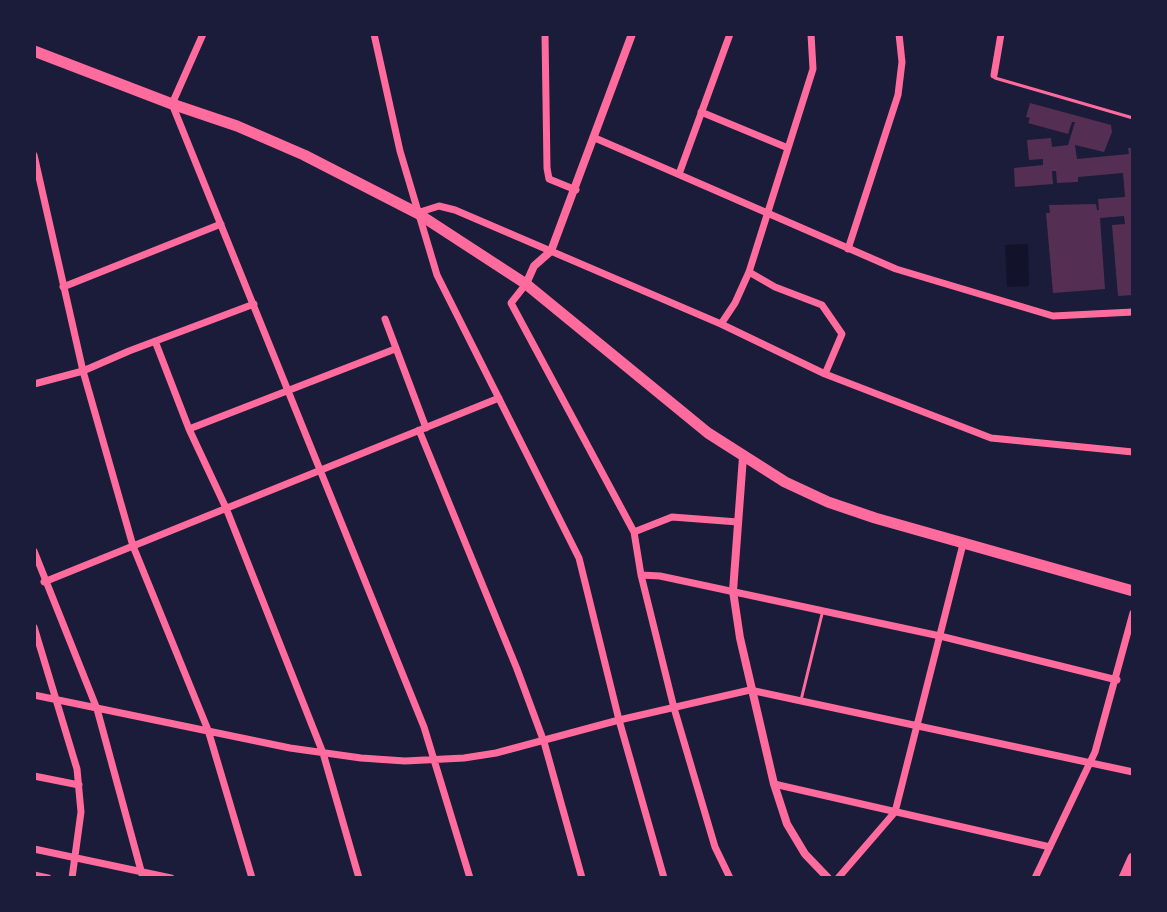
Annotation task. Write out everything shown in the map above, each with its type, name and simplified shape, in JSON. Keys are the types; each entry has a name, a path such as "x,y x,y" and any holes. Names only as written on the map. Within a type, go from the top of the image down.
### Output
{"highway":[{"path":"34,51 237,126 417,213 526,284 708,433 785,482 828,502 963,544 1133,591"},
{"path":"1124,878 1133,859"}],"street":[{"path":"203,34 172,104 436,760 470,878"},
{"path":"374,34 417,213 437,275 579,558 619,720 664,878"},
{"path":"545,34 549,179 576,190"},
{"path":"632,34 551,251 534,266 526,284 511,303 634,532 641,575 674,708 715,847 730,878"},
{"path":"679,174 730,34"},
{"path":"721,324 749,272 813,69 811,34"},
{"path":"848,249 898,95 902,62 899,34"},
{"path":"994,75 1001,34"},
{"path":"701,112 788,148"},
{"path":"595,138 896,269 1053,316 1133,312"},
{"path":"34,155 83,371 133,546 208,730 252,878"},
{"path":"417,213 439,206 455,210 721,324 825,374 991,438 1133,452"},
{"path":"63,287 221,224"},
{"path":"749,272 775,287 822,305 842,334 825,374"},
{"path":"34,384 83,371 254,304"},
{"path":"385,319 422,429 544,742 582,878"},
{"path":"155,341 189,429 226,508 323,753 359,878"},
{"path":"189,429 395,349"},
{"path":"44,582 499,398"},
{"path":"743,457 733,591 750,690 787,824 805,854 828,878"},
{"path":"634,532 672,517 738,522"},
{"path":"838,878 895,812 963,544"},
{"path":"34,551 97,709 142,875"},
{"path":"641,575 660,576 823,610 1117,680"},
{"path":"1035,878 1090,764 1117,680 1133,613"},
{"path":"34,627 71,744 79,785 81,812 72,878"},
{"path":"34,695 323,753 361,758 436,760 496,753 619,720 750,690 1133,772"},
{"path":"34,776 79,785"},
{"path":"774,784 1050,847"},
{"path":"34,849 142,875 171,878"},
{"path":"34,875 48,878"}],"lane":[{"path":"994,75 995,79 1133,118"},
{"path":"801,700 823,610"}],"shaded area":[{"path":"1028,244 1029,286 1007,287 1005,245"}],"building":[{"path":"1030,103 1111,125 1112,132 1104,152 1075,145 1077,159 1129,154 1128,148 1133,148 1133,295 1118,296 1112,225 1125,224 1124,216 1100,218 1105,289 1053,293 1046,213 1050,213 1049,205 1096,204 1099,210 1098,199 1125,197 1123,173 1078,177 1078,182 1057,183 1056,171 1052,171 1053,184 1015,187 1014,168 1043,165 1043,159 1029,160 1027,140 1051,138 1052,147 1068,145 1075,122 1072,122 1068,134 1028,123 1030,118 1026,117"}]}
